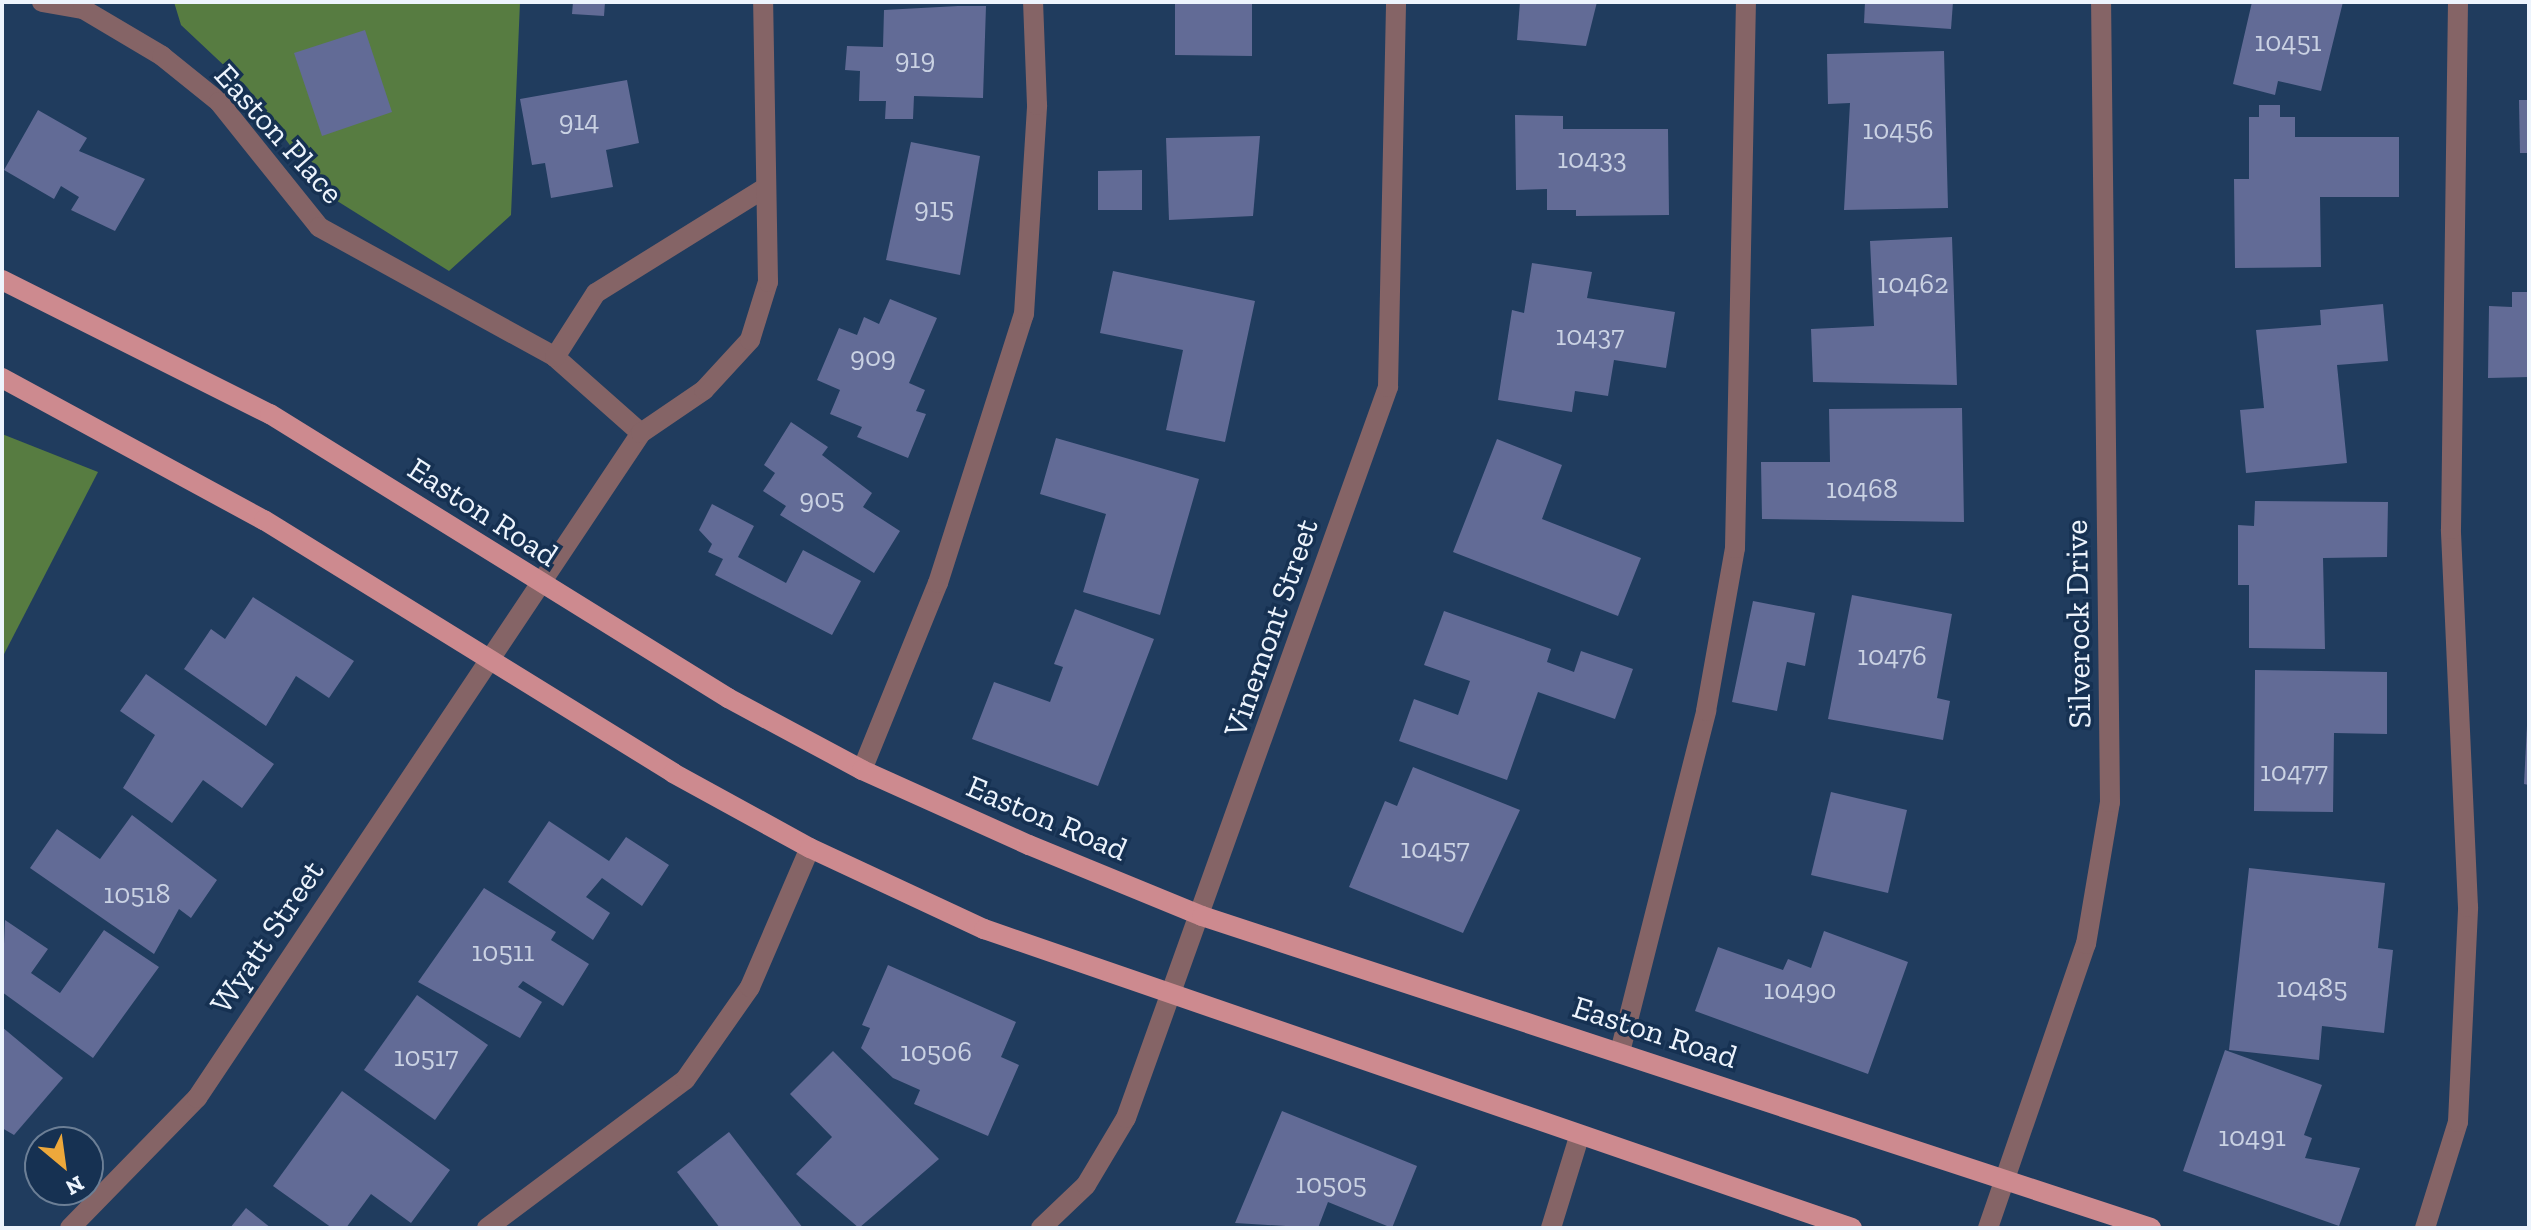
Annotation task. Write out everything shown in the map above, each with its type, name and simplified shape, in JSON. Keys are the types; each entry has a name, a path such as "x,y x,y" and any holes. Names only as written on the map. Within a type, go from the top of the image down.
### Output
{"main road":[{"name":"Easton Road","path":"2,280 270,414 542,586 862,770 1202,916 2151,1228"},
{"path":"2,378 264,520 488,659 810,848 984,929 1168,996 1852,1228"}],"street":[{"name":"Easton Place","path":"42,2 83,9 162,56 219,102 319,227 555,357 641,433"},
{"path":"488,659 542,586 641,433 704,390 750,340 768,282 763,189 763,2"},
{"path":"862,770 938,583 1024,314 1037,105 1033,2"},
{"name":"Vinemont Street","path":"1041,1228 1086,1185 1126,1118 1168,996 1202,916 1388,387 1396,2"},
{"path":"1620,1052 1706,711 1735,548 1746,2"},
{"name":"Silverock Drive","path":"1988,1228 2086,944 2110,802 2101,2"},
{"path":"2425,1228 2458,1122 2468,907 2451,529 2458,2"},
{"path":"555,357 596,293 763,189"},
{"name":"Wyatt Street","path":"70,1228 197,1098 488,659"},
{"path":"487,1228 685,1080 750,987 810,848"},
{"path":"1551,1228 1579,1137"}],"green space":[{"path":"174,2 520,2 511,215 449,271 326,194 247,87 181,25"},
{"path":"2,434 98,472 2,658"}],"building":[{"path":"573,2 605,2 604,16 572,14"},
{"path":"1175,2 1252,2 1252,56 1175,55"},
{"path":"1520,2 1597,2 1586,46 1517,40"},
{"path":"1865,2 1953,2 1951,29 1864,23"},
{"path":"2252,2 2343,2 2321,91 2278,81 2275,95 2233,84"},
{"path":"986,6 983,98 914,96 913,119 885,119 886,101 859,101 860,71 845,70 847,46 883,47 884,10"},
{"path":"365,30 392,112 322,136 294,53"},
{"path":"1944,51 1948,208 1844,210 1850,103 1828,104 1827,54"},
{"path":"627,80 639,143 606,150 613,187 551,198 545,163 532,165 520,99"},
{"path":"2519,100 2529,100 2529,153 2520,153"},
{"path":"2259,105 2280,105 2280,117 2295,117 2295,137 2399,137 2399,197 2320,197 2321,267 2235,268 2234,179 2249,179 2249,117 2259,117"},
{"path":"38,110 87,138 79,151 145,179 115,231 71,210 79,197 61,186 54,199 4,170"},
{"path":"1515,115 1563,116 1563,129 1668,129 1669,215 1576,216 1576,210 1547,210 1547,189 1516,190"},
{"path":"1260,136 1253,216 1169,220 1166,138"},
{"path":"911,142 980,156 960,275 886,260"},
{"path":"1142,170 1142,210 1098,210 1098,171"},
{"path":"1952,237 1957,385 1813,382 1811,329 1874,326 1870,241"},
{"path":"1532,263 1592,272 1587,298 1675,312 1666,368 1614,360 1608,396 1575,391 1572,412 1498,400 1512,310 1524,313"},
{"path":"1113,271 1255,301 1225,442 1166,430 1183,350 1100,333"},
{"path":"2512,292 2529,292 2529,377 2488,378 2489,306 2512,307"},
{"path":"890,299 937,318 909,383 925,390 916,411 926,414 908,458 857,437 862,427 830,414 840,390 817,380 839,328 857,335 864,317 879,324"},
{"path":"2383,304 2388,361 2337,365 2347,463 2246,473 2240,410 2264,408 2256,330 2321,325 2320,310"},
{"path":"1962,408 1964,522 1762,519 1761,462 1830,462 1829,409"},
{"path":"791,422 828,447 822,455 872,493 863,507 900,531 874,573 780,515 786,506 763,491 775,473 764,465"},
{"path":"1056,438 1199,479 1160,615 1083,592 1106,514 1040,494"},
{"path":"1497,439 1562,465 1542,519 1641,558 1618,616 1453,552"},
{"path":"2255,501 2388,502 2387,557 2323,558 2325,649 2249,648 2249,585 2238,585 2238,525 2254,526"},
{"path":"712,504 754,526 738,557 786,583 803,550 861,581 832,635 715,575 723,559 708,552 712,544 699,530"},
{"path":"1852,595 1952,614 1937,698 1950,701 1943,740 1828,719"},
{"path":"253,597 354,661 329,698 296,676 266,726 184,669 211,629 225,639"},
{"path":"1753,601 1815,613 1805,666 1787,662 1777,711 1732,702"},
{"path":"1075,609 1154,639 1098,786 972,739 994,682 1050,702 1063,667 1054,664"},
{"path":"1444,611 1551,649 1547,662 1574,672 1581,651 1633,669 1615,719 1538,692 1507,780 1399,741 1414,699 1458,715 1470,681 1424,665"},
{"path":"2255,670 2387,672 2387,734 2334,733 2333,812 2254,811"},
{"path":"146,674 274,764 242,808 203,780 172,823 123,788 155,735 120,711"},
{"path":"2529,726 2529,785 2524,784"},
{"path":"1413,767 1520,810 1463,933 1349,887 1385,801 1397,806"},
{"path":"1831,792 1907,810 1888,893 1811,875"},
{"path":"132,815 217,880 191,918 179,909 154,954 30,868 57,829 100,859"},
{"path":"549,821 609,861 626,837 669,865 642,906 602,878 586,897 610,913 593,940 508,882"},
{"path":"2249,868 2385,883 2378,948 2393,950 2384,1033 2322,1026 2319,1060 2229,1050"},
{"path":"484,888 556,932 551,940 589,964 563,1006 523,981 518,987 542,1002 520,1038 418,982"},
{"path":"5,920 48,949 31,973 60,993 104,930 159,967 93,1058 2,992"},
{"path":"1824,931 1908,962 1868,1074 1695,1011 1718,947 1783,970 1788,959 1811,968"},
{"path":"888,965 1016,1022 1001,1057 1019,1065 988,1136 914,1104 920,1090 893,1078 861,1048 870,1028 862,1025"},
{"path":"417,995 488,1045 435,1120 364,1070"},
{"path":"2,1027 63,1078 14,1135 2,1128"},
{"path":"2225,1050 2322,1085 2304,1135 2312,1138 2305,1158 2360,1168 2339,1226 2183,1171"},
{"path":"833,1051 939,1159 859,1228 796,1174 832,1137 790,1094"},
{"path":"342,1091 450,1170 411,1223 371,1194 346,1228 332,1228 273,1186"},
{"path":"1282,1111 1417,1166 1392,1228 1328,1202 1318,1228 1235,1223"},
{"path":"729,1132 803,1228 720,1228 677,1172"},
{"path":"246,1208 271,1228 230,1228"}]}
